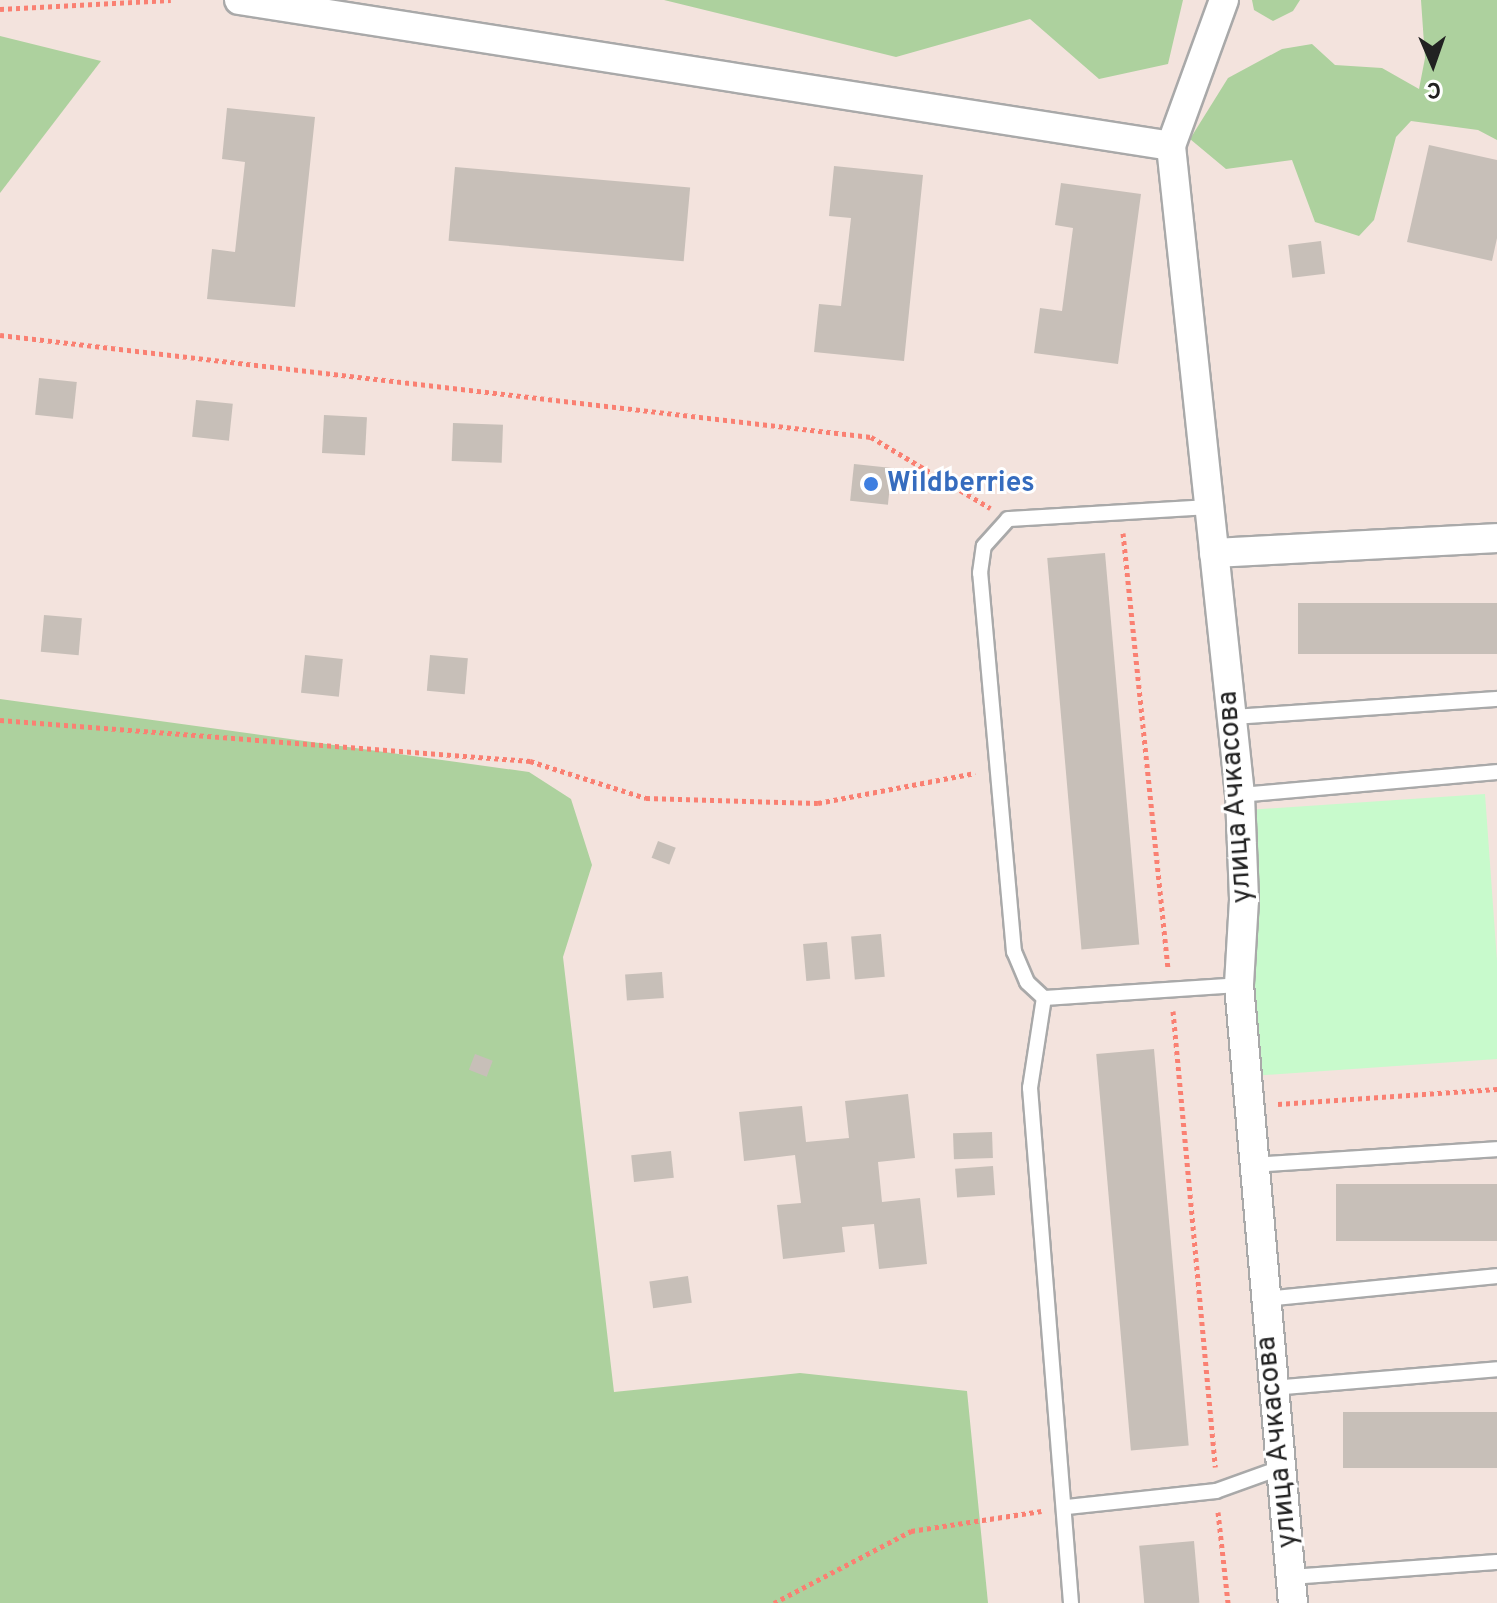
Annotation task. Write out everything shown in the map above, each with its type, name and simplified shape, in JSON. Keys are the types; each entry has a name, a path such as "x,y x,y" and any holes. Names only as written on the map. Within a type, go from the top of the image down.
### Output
{"street":[{"path":"239,0 1171,146"},
{"name":"улица Ачкасова","path":"1224,0 1171,146 1212,507 1214,553 1240,795 1244,900 1239,985 1251,1165 1292,1590"},
{"path":"1214,553 1497,538"}],"lane":[{"path":"1212,507 1008,519 984,546 980,573 1014,952 1027,982 1044,998 1170,987 1239,985"},
{"path":"1233,717 1497,699"},
{"path":"1240,795 1497,772"},
{"path":"1044,998 1030,1088 1053,1418 1067,1507 1071,1603"},
{"path":"1251,1165 1497,1149"},
{"path":"1264,1299 1497,1276"},
{"path":"1273,1388 1497,1369"},
{"path":"1067,1507 1216,1491 1280,1468"},
{"path":"1292,1590 1497,1562"}],"path":[{"path":"0,9 171,0"},
{"path":"0,335 871,437 1008,519"},
{"path":"1121,511 1228,1603"},
{"path":"0,720 530,761 646,798 818,803 996,769"},
{"path":"1248,1106 1497,1089"},
{"path":"774,1603 911,1531 1067,1507"}],"shaded area":[{"path":"0,0 1497,0 1497,1603 896,1603 475,1508 0,810"}],"green space":[{"path":"664,0 1183,0 1168,64 1099,79 1030,19 896,57"},
{"path":"1252,0 1300,0 1293,11 1273,21 1254,10"},
{"path":"1421,0 1497,0 1497,140 1478,130 1411,121 1396,137 1374,220 1359,236 1315,222 1292,160 1226,169 1190,139 1228,78 1282,49 1312,44 1335,65 1382,68 1419,89 1425,58"},
{"path":"0,36 101,61 0,193"},
{"path":"0,699 529,772 571,799 592,865 563,957 614,1392 800,1373 967,1391 988,1603 0,1603"},
{"path":"1485,794 1497,961 1497,1059 1252,1076 1233,811"}],"building":[{"path":"227,108 315,117 295,307 207,299 212,249 235,252 245,162 222,159"},
{"path":"1429,145 1497,160 1497,238 1492,261 1407,242"},
{"path":"834,166 923,175 904,361 814,352 819,304 841,306 851,218 829,216"},
{"path":"455,167 690,188 684,261 449,241"},
{"path":"1061,183 1141,194 1118,364 1034,353 1040,308 1062,311 1073,228 1055,225"},
{"path":"1321,241 1325,274 1292,278 1288,245"},
{"path":"39,378 77,382 73,419 35,415"},
{"path":"196,400 233,404 229,441 192,437"},
{"path":"324,415 367,417 365,455 322,453"},
{"path":"453,423 503,425 502,463 452,461"},
{"name":"Wildberries","path":"854,464 892,468 888,505 850,501"},
{"path":"1105,553 1139,945 1081,950 1047,558"},
{"path":"1298,603 1497,603 1497,654 1298,654"},
{"path":"44,615 82,618 79,655 41,652"},
{"path":"305,655 343,659 339,697 301,693"},
{"path":"430,655 468,658 465,694 427,691"},
{"path":"658,841 676,848 669,865 652,858"},
{"path":"881,934 885,977 855,979 851,937"},
{"path":"827,942 830,979 806,981 803,944"},
{"path":"662,972 664,998 627,1001 625,975"},
{"path":"1154,1049 1189,1445 1131,1451 1096,1054"},
{"path":"475,1054 493,1061 487,1077 469,1070"},
{"path":"908,1094 915,1158 878,1162 882,1202 920,1198 927,1264 879,1269 874,1224 842,1227 845,1252 783,1259 777,1205 801,1203 795,1155 744,1161 739,1112 802,1106 806,1142 849,1138 845,1101"},
{"path":"992,1132 993,1158 954,1159 953,1133"},
{"path":"671,1151 674,1178 634,1182 631,1155"},
{"path":"993,1166 995,1195 957,1198 955,1169"},
{"path":"1336,1184 1497,1184 1497,1241 1336,1241"},
{"path":"688,1276 692,1303 653,1308 649,1281"},
{"path":"1343,1412 1497,1412 1497,1468 1343,1468"},
{"path":"1194,1541 1199,1603 1144,1603 1139,1546"}],"place":[{"name":"Wildberries","path":"871,484"}]}
